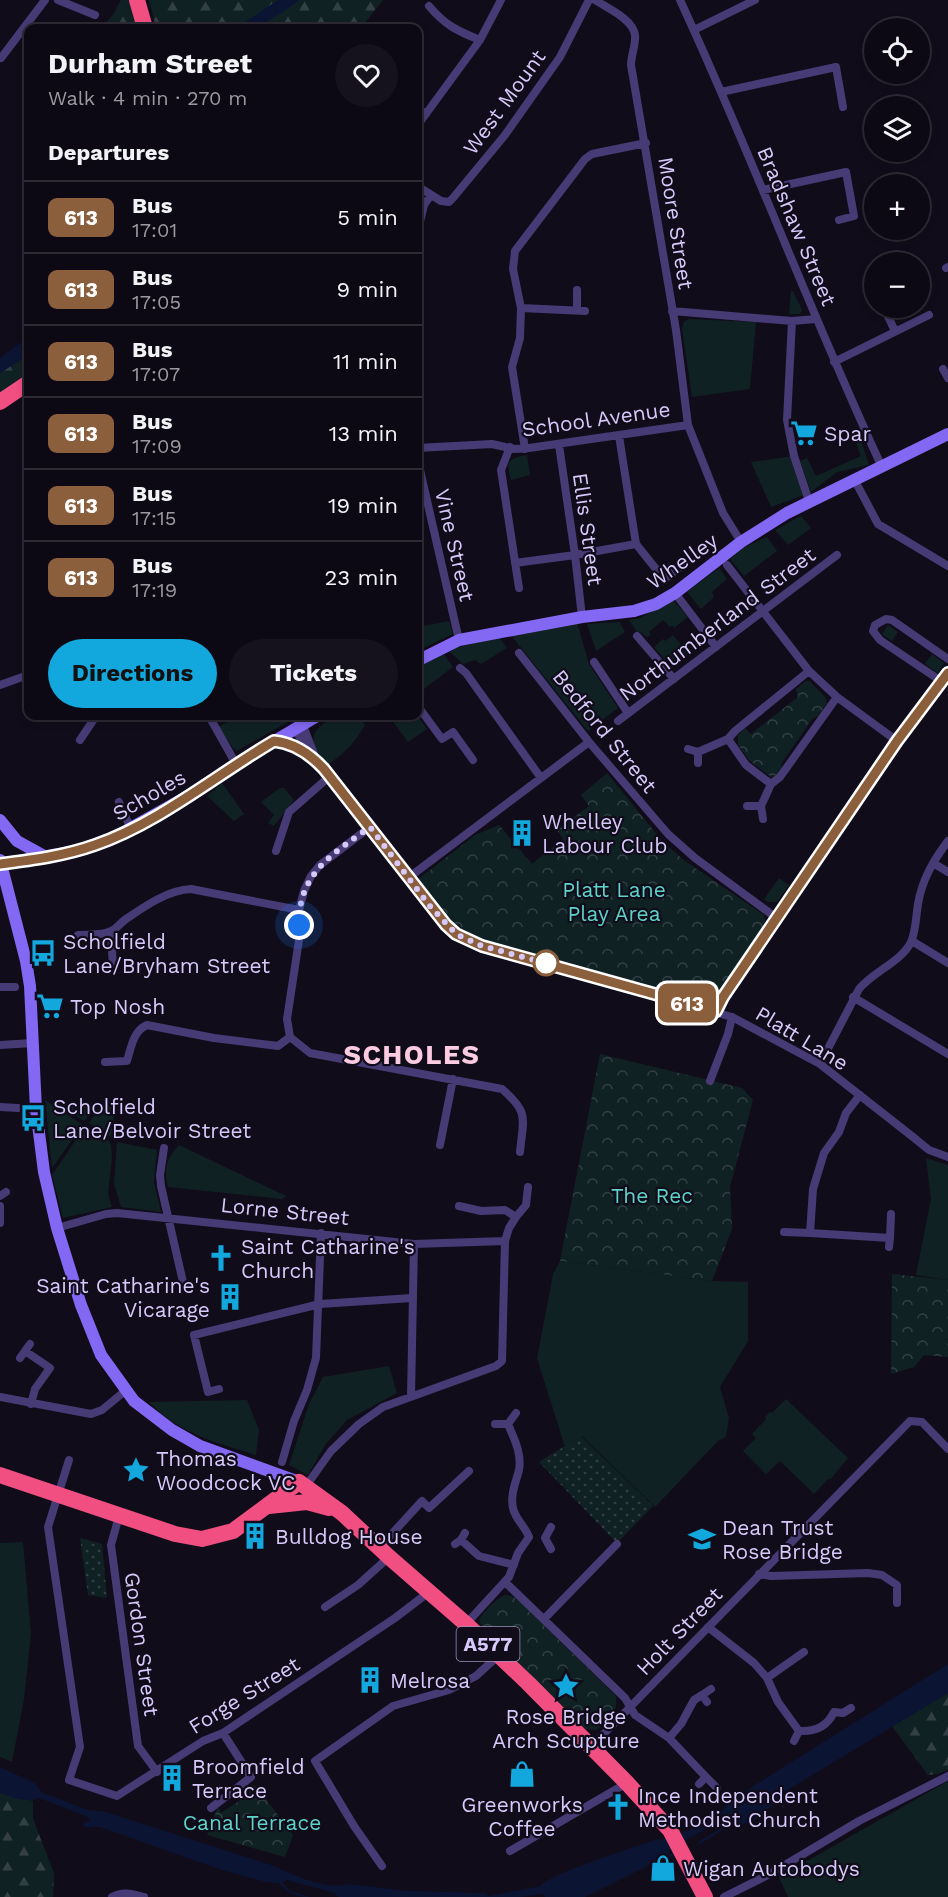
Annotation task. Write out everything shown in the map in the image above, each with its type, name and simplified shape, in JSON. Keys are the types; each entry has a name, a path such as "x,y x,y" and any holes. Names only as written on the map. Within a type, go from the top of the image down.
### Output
{"highway":[{"path":"137,0 144,24"},
{"path":"0,402 24,386"},
{"path":"0,1475 175,1534 202,1539 233,1531 302,1484"},
{"name":"A577","path":"302,1484 342,1513 500,1655 627,1783 671,1832 705,1897"},
{"path":"266,1507 308,1502 321,1504 342,1513"}],"main road":[{"name":"Whelley","path":"422,658 459,640 634,610 656,604 675,593 741,542 809,501 948,434"},
{"path":"298,726 309,720"},
{"name":"Scholes","path":"0,862 46,857 96,845 131,829 188,796 298,726"},
{"path":"0,820 17,841 46,857"},
{"path":"0,862 26,962 36,1109 44,1172 57,1228 89,1330 109,1368 125,1391 143,1409 172,1430 200,1446 302,1484"}],"street":[{"path":"27,24 45,0"},
{"path":"58,0 95,15"},
{"path":"422,119 480,40 501,0"},
{"name":"West Mount","path":"431,195 441,201 449,202 498,144 560,57 588,0"},
{"name":"Moore Street","path":"595,0 624,19 635,34 631,64 646,143 688,425 723,513 741,542"},
{"name":"Bradshaw Street","path":"680,0 763,190 834,362 881,465"},
{"path":"693,30 755,0"},
{"path":"429,6 439,18 456,31 480,40"},
{"path":"2,58 24,28"},
{"path":"721,92 836,67 843,106"},
{"path":"422,111 426,114"},
{"path":"525,449 512,367 520,338 521,308 513,269 515,251 585,159 592,154 646,143"},
{"path":"763,190 846,172 854,216 839,220"},
{"path":"422,189 431,195 424,205 422,213"},
{"path":"521,308 581,310 577,290"},
{"path":"672,311 792,321 816,319"},
{"path":"889,318 895,331"},
{"path":"834,362 923,318"},
{"path":"792,321 787,420 794,456 809,501"},
{"path":"943,369 948,378"},
{"name":"School Avenue","path":"422,448 492,444 525,449 688,425"},
{"path":"619,436 636,544 664,579 686,563"},
{"name":"Ellis Street","path":"558,445 582,618"},
{"path":"510,447 501,470 519,588"},
{"name":"Vine Street","path":"422,479 459,640"},
{"path":"854,479 878,524 947,562"},
{"path":"515,563 636,544"},
{"name":"Northumberland Street","path":"618,721 837,555"},
{"path":"727,565 809,671 837,698 897,741"},
{"path":"675,593 716,647"},
{"path":"941,681 880,640 873,632 875,625 886,619 892,620 948,659"},
{"path":"637,636 674,679"},
{"name":"Bedford Street","path":"519,653 656,823 677,844 778,919"},
{"path":"594,662 628,714"},
{"path":"466,670 541,778"},
{"path":"688,749 698,752 728,739 809,671"},
{"path":"716,1011 723,997 897,741 948,674"},
{"path":"0,685 24,676"},
{"path":"763,819 760,806 771,784 780,777 837,698"},
{"path":"422,712 442,739 453,732 473,760"},
{"path":"80,741 93,720"},
{"path":"211,720 236,764"},
{"name":"Platt Lane","path":"298,726 316,760 408,878 456,934 482,946 732,1017 820,1064 929,1150 948,1157"},
{"path":"728,739 746,765 771,784"},
{"name":"Platt Lane","path":"274,741 296,747 316,760"},
{"path":"408,878 589,742"},
{"path":"698,752 698,763"},
{"path":"276,851 289,812 330,776"},
{"path":"119,802 131,829"},
{"path":"747,806 760,806"},
{"path":"370,827 320,866 311,876 304,891 299,910 300,940 287,1019 290,1037 310,1053 502,1089 514,1099 524,1115 520,1152"},
{"path":"820,1064 854,997 866,982 904,952 912,941 922,885 948,841"},
{"path":"933,863 948,872"},
{"path":"78,935 111,932 124,920 147,906 182,889 299,910"},
{"path":"111,932 113,968"},
{"path":"912,941 948,963"},
{"path":"0,987 15,987"},
{"path":"854,997 948,1054"},
{"path":"710,1081 732,1017"},
{"path":"105,1062 127,1061 134,1037 140,1028 147,1025 214,1038 278,1046 290,1037"},
{"path":"0,1045 33,1043"},
{"path":"440,1146 453,1079"},
{"path":"810,1233 813,1189 824,1153 839,1132 846,1113 860,1095"},
{"path":"0,1107 36,1109"},
{"path":"164,1148 160,1180 183,1282"},
{"path":"302,1484 336,1446 383,1407 496,1366 502,1361 505,1241 516,1216 526,1205 528,1187"},
{"path":"0,1206 0,1224"},
{"path":"459,1206 481,1211 505,1210 516,1216"},
{"name":"Lorne Street","path":"57,1228 111,1213 169,1217 414,1244 505,1241"},
{"path":"784,1232 890,1242 891,1214"},
{"path":"282,1462 290,1446 294,1421 307,1390 316,1358 320,1304 321,1233"},
{"path":"411,1396 414,1244"},
{"path":"219,1389 208,1392 194,1335 320,1304 412,1298"},
{"path":"25,1351 53,1364 35,1389 31,1404"},
{"path":"1,1399 91,1414 102,1410 125,1391"},
{"path":"508,1424 516,1413"},
{"name":"Holt Street","path":"591,1747 910,1421 922,1422 948,1449"},
{"path":"495,1424 508,1424"},
{"path":"508,1424 520,1459 512,1507 529,1536"},
{"path":"57,1495 69,1460"},
{"path":"325,1607 358,1585 422,1501 429,1508 470,1471"},
{"name":"Forge Street","path":"57,1495 48,1527 80,1747 69,1780 117,1796 203,1741 223,1733 429,1592"},
{"name":"Gordon Street","path":"119,1516 111,1545 137,1741 138,1746 157,1772"},
{"path":"545,1538 552,1527"},
{"path":"529,1536 545,1538"},
{"path":"466,1624 505,1582 529,1536"},
{"path":"545,1538 551,1549"},
{"path":"460,1539 479,1556 503,1560 514,1565"},
{"path":"544,1619 617,1544"},
{"path":"759,1574 771,1576 868,1573 882,1575 897,1585 897,1603"},
{"path":"505,1582 625,1698 635,1715 669,1738 717,1788"},
{"path":"708,1627 754,1663 767,1678 778,1702 799,1731"},
{"path":"767,1678 806,1651"},
{"path":"382,1866 354,1826 315,1761 393,1706 449,1690 476,1676 500,1655"},
{"path":"669,1738 685,1719 694,1700 704,1698 711,1689"},
{"path":"799,1731 813,1732 830,1721 834,1712 843,1713 851,1708"},
{"path":"794,1742 799,1731"},
{"path":"211,1808 251,1777 223,1733"},
{"path":"724,1897 768,1875 859,1821 948,1776"},
{"path":"699,1784 706,1777"},
{"path":"510,1851 627,1783"},
{"path":"112,1897 119,1893 128,1893 144,1897"}],"green space":[{"path":"121,0 132,0 138,24 105,24 113,15"},
{"path":"149,0 383,0 364,24 355,22 353,24 155,24"},
{"path":"791,291 802,310 800,314 789,314"},
{"path":"689,319 756,322 750,389 692,397 682,328 684,322"},
{"path":"24,358 24,377 0,392 0,373"},
{"path":"861,441 869,465 837,472 811,492 800,461 807,458 816,476 861,456 856,443"},
{"path":"527,455 530,475 511,480 508,468 510,462 512,459"},
{"path":"794,456 807,494 771,507 751,462"},
{"path":"801,516 811,528 788,545 775,530"},
{"path":"767,537 777,551 744,576 730,559 745,547"},
{"path":"719,568 727,579 712,592 714,597 701,609 687,592"},
{"path":"673,600 688,617 674,628 663,620 649,632 651,635 647,637 638,633 629,620 640,618"},
{"path":"449,621 453,634 422,649 422,626"},
{"path":"577,622 589,664 618,708 588,731 510,634"},
{"path":"620,622 625,632 596,651 587,624"},
{"path":"888,625 898,632 892,641 882,634"},
{"path":"673,635 689,654 672,668 654,647 663,639 665,641"},
{"path":"499,637 507,648 481,664 475,660 463,664 450,652 454,648"},
{"path":"443,653 453,667 422,690 422,665"},
{"path":"932,654 944,663 938,673 925,664"},
{"path":"809,681 825,697 827,703 817,717 813,718 781,764 782,768 778,775 771,777 750,761 738,745 738,735 745,728 751,734 798,697 796,689"},
{"path":"231,720 292,720 236,751 216,728"},
{"path":"329,720 362,720 365,725 348,748 326,766 316,749 314,737 319,727"},
{"path":"392,720 421,720 427,729 408,742"},
{"name":"Platt Lane Play Area","path":"607,773 663,842 685,861 764,915 766,925 764,934 753,943 747,956 713,1002 706,1006 482,943 447,925 416,881 475,835 499,825 532,864 563,839 557,830 589,806 581,795"},
{"path":"222,783 244,814 234,821 207,796"},
{"path":"280,788 284,788 294,800 274,826 268,823 274,815 261,802"},
{"path":"779,878 789,885 777,902 768,902 764,899"},
{"name":"The Rec","path":"600,1054 742,1088 753,1100 730,1187 732,1229 712,1281 560,1261"},
{"path":"45,1100 83,1125 52,1168"},
{"path":"98,1103 84,1121 60,1105"},
{"path":"102,1104 115,1109 111,1137 89,1123"},
{"path":"86,1125 111,1144 112,1158 108,1194 112,1207 63,1218 52,1175"},
{"path":"117,1142 157,1150 154,1182 161,1212 121,1207 114,1184"},
{"path":"179,1145 286,1196 282,1199 168,1187 167,1164"},
{"path":"926,1158 948,1165 948,1280 916,1275 931,1199"},
{"path":"560,1261 712,1281 748,1282 748,1341 720,1387 729,1418 726,1437 718,1441 655,1507 582,1436 565,1446 564,1444 537,1358 553,1274"},
{"path":"892,1274 948,1280 948,1357 924,1355 914,1367 891,1374"},
{"path":"389,1366 397,1393 347,1420 325,1445 308,1475 289,1465 309,1404 323,1377"},
{"path":"786,1399 848,1458 830,1480 828,1479 814,1494 780,1461 766,1474 743,1451 756,1438 752,1434 766,1419 765,1417"},
{"path":"247,1400 259,1430 256,1455 199,1436 172,1422 149,1402"},
{"path":"581,1436 653,1506 617,1543 539,1462"},
{"path":"80,1538 102,1544 107,1598 88,1595"},
{"path":"23,1542 31,1634 24,1699 12,1762 0,1757 0,1543"},
{"path":"505,1595 512,1596 519,1601 615,1695 615,1711 596,1730 586,1729 483,1631 479,1620 490,1606"},
{"path":"948,1693 948,1770 928,1775 892,1726"},
{"path":"948,1781 948,1897 788,1897 779,1877"},
{"name":"Canal Terrace","path":"256,1786 293,1835 285,1857 207,1835 218,1807 221,1813 250,1794 247,1788"},
{"path":"0,1793 33,1801 33,1819 54,1873 53,1897 0,1897"}],"water":[{"path":"278,0 299,0 262,24 242,24"},
{"path":"24,340 24,358 0,373 0,358"},
{"path":"948,1664 948,1693 781,1794 753,1821 742,1824 733,1821 729,1826 700,1844 698,1842 725,1826 728,1820 725,1818 670,1849 669,1854 673,1854 672,1857 665,1857 585,1897 545,1897 544,1894 521,1897 339,1897 334,1893 287,1880 282,1882 290,1891 310,1897 301,1896 289,1892 279,1883 266,1882 219,1869 100,1827 84,1827 83,1823 90,1821 86,1816 39,1798 25,1800 0,1793 0,1767 35,1783 41,1792 88,1810 106,1812 320,1883 408,1891 485,1893 489,1896 541,1886 576,1868 658,1839 671,1837 702,1823 723,1810 728,1802"}],"bus line":[{"name":"613","path":"0,864 76,851 113,838 188,796 274,741 279,742 300,749 316,760 429,905 456,934 482,946 716,1011 723,997 897,741 948,673"}],"place":[{"name":"Spar","path":"804,433"},
{"name":"Whelley Labour Club","path":"522,833"},
{"name":"Scholfield Lane/Bryham Street","path":"43,953"},
{"name":"Top Nosh","path":"50,1006"},
{"name":"Scholfield Lane/Belvoir Street","path":"33,1118"},
{"name":"Saint Catharine's Church","path":"221,1258"},
{"name":"Saint Catharine's Vicarage","path":"230,1297"},
{"name":"Thomas Woodcock VC","path":"136,1470"},
{"name":"Bulldog House","path":"255,1536"},
{"name":"Dean Trust Rose Bridge","path":"702,1539"},
{"name":"Melrosa","path":"370,1680"},
{"name":"Rose Bridge Arch Scupture","path":"566,1686"},
{"name":"Greenworks Coffee","path":"522,1774"},
{"name":"Broomfield Terrace","path":"172,1778"},
{"name":"Ince Independent Methodist Church","path":"618,1807"},
{"name":"Wigan Autobodys","path":"663,1868"}],"district":[{"name":"SCHOLES","path":"412,1055"}],"route":[{"path":"299,925 299,910 311,876 330,856 370,827 429,905 456,934 482,946 549,964 546,963"}]}
